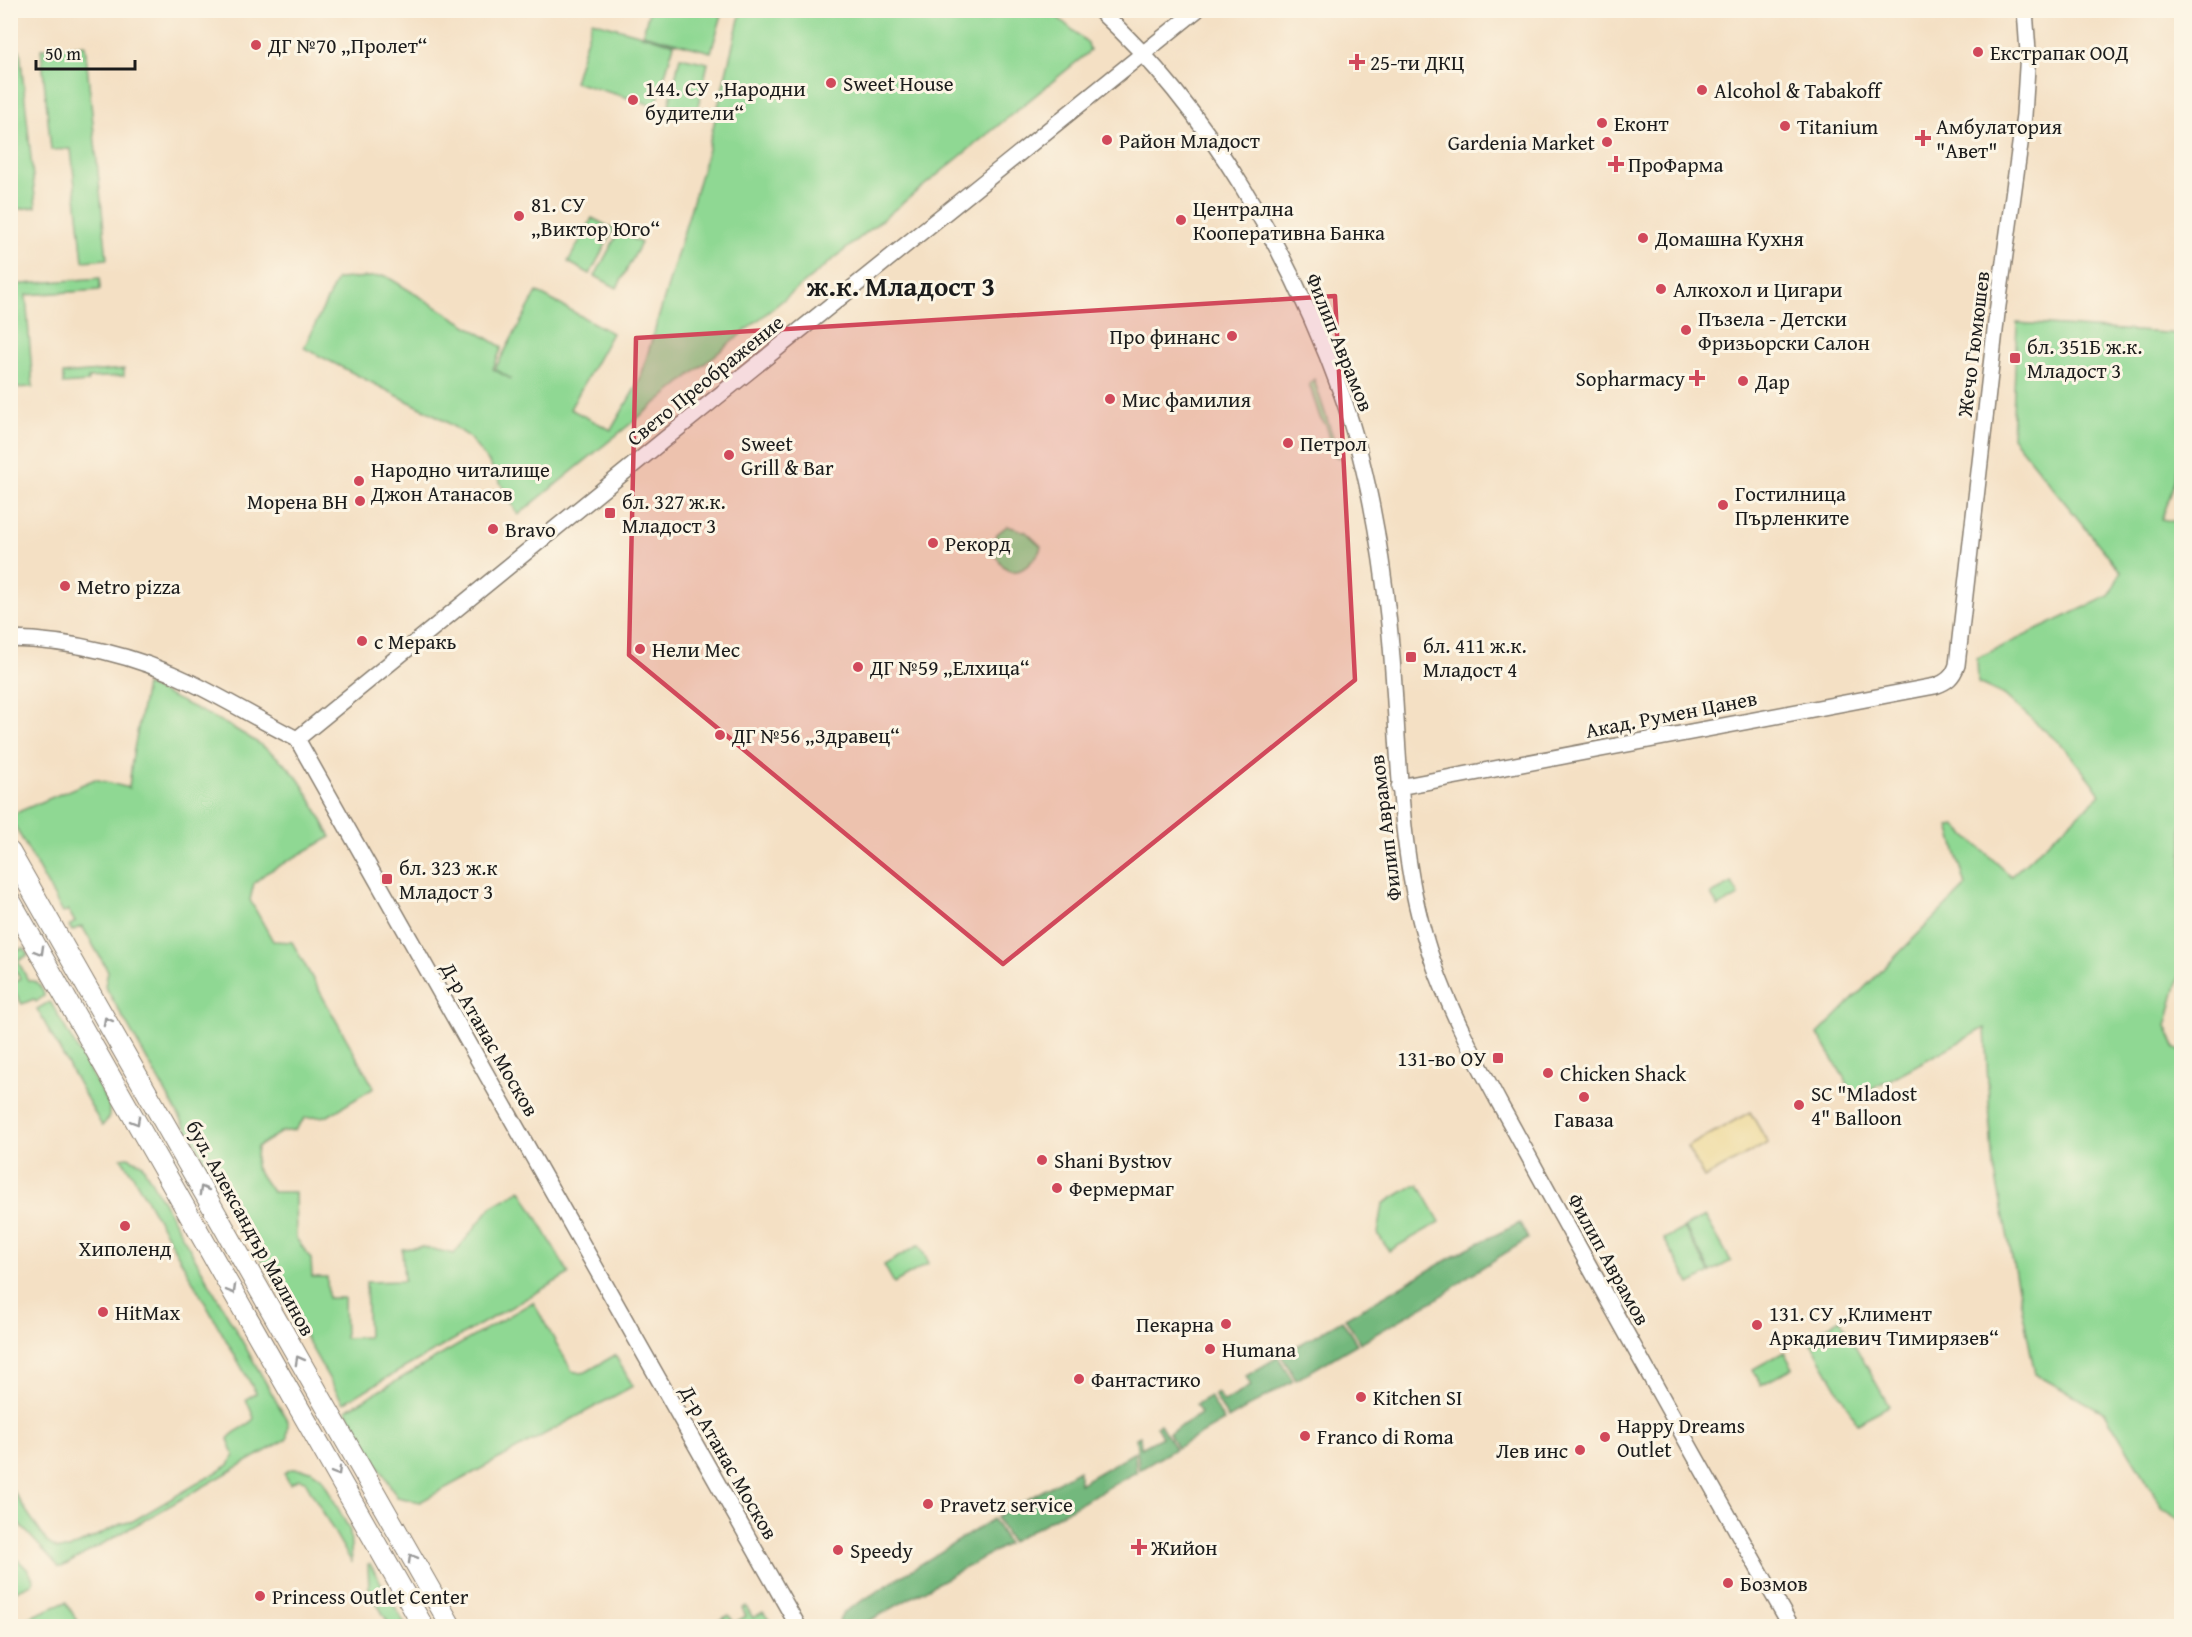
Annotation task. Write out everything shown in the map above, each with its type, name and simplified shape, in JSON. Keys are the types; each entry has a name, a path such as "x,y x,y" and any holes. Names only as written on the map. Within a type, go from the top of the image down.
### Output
{"main road":[{"name":"бул. Александър Малинов","path":"10,852 451,1626"},
{"path":"10,900 423,1626"}],"street":[{"name":"Филип Аврамов","path":"1099,10 1161,74 1234,175 1274,241 1309,316 1342,396 1362,464 1377,536 1389,625 1399,787 1414,898 1429,951 1452,1011 1588,1266 1791,1626"},
{"name":"Свето Преображение","path":"297,739 672,432 1197,10"},
{"name":"Жечо Гюмюшев","path":"1949,680 1957,665 1997,313 2024,115 2028,52 2025,10"},
{"path":"10,639 64,643 151,667 190,682 297,739"},
{"name":"Акад. Румен Цанев","path":"1399,787 1935,686 1949,680"},
{"name":"Д-р Атанас Москов","path":"297,739 798,1626"}],"highlighted area":[{"path":"1335,296 1355,680 1003,964 629,655 636,338"}],"green space":[{"path":"649,11 706,11 722,15 711,52 643,34"},
{"path":"741,11 1050,11 1088,43 1090,51 518,515 490,464 468,436 437,416 304,348 337,279 386,276 502,347 493,369 511,379 495,369 537,292 612,333 570,409 611,430 640,380 706,157"},
{"path":"592,21 674,44 656,106 574,82"},
{"path":"85,45 107,259 83,261 71,149 51,150 41,49"},
{"path":"20,50 36,207 11,210 11,51"},
{"path":"680,57 708,63 697,111 669,105"},
{"path":"592,218 614,229 590,274 568,262"},
{"path":"619,231 641,243 617,288 595,276"},
{"path":"100,278 100,290 26,295 33,387 11,388 11,285"},
{"path":"2017,323 2181,334 2182,404 2179,452 2175,476 2161,519 2182,523 2182,967 2166,1026 2176,1049 2182,1052 2181,1520 2163,1509 2105,1413 2035,1374 1992,1158 1985,1028 1856,1098 1818,1034 1966,886 1949,826 1955,825 2011,876 2101,794 2064,747 2004,695 1978,683 1977,658 2109,596 2121,572 2012,437"},
{"path":"124,369 124,376 88,378 88,382 63,384 63,374"},
{"path":"1314,379 1340,458 1335,456 1326,425 1320,418 1309,384"},
{"path":"1007,526 1026,532 1041,546 1035,558 1019,571 1008,570 999,561 992,548 997,534"},
{"path":"146,685 226,724 283,762 301,783 331,837 266,873 254,883 250,900 273,941 292,942 374,1088 328,1116 305,1118 295,1130 281,1132 257,1147 255,1167 272,1192 295,1192 296,1238 311,1259 312,1277 327,1277 328,1298 344,1298 345,1338 368,1337 366,1282 404,1281 402,1249 423,1247 454,1254 491,1207 521,1190 569,1274 343,1403 105,986 108,971 82,926 72,931 69,926 75,922 68,910 63,913 11,819 11,815 95,779 129,788"},
{"path":"1732,883 1739,896 1718,907 1711,894"},
{"path":"11,929 18,941 15,943 19,950 24,948 28,955 18,961 28,980 36,982 43,990 44,996 36,1002 34,999 22,1004 11,986 20,979 11,961"},
{"path":"49,1002 109,1105 109,1118 102,1126 37,1009"},
{"path":"128,1157 141,1163 288,1422 287,1439 59,1567 11,1515 11,1488 47,1542 57,1549 69,1549 121,1524 133,1521 229,1465 234,1455 228,1439 254,1418 246,1399 256,1393 121,1158"},
{"path":"1414,1185 1419,1185 1440,1222 1389,1251 1378,1234 1383,1204"},
{"path":"1705,1216 1731,1261 1711,1272 1685,1227"},
{"path":"1520,1223 1528,1239 1465,1278 1447,1293 1360,1343 1345,1318 1468,1248"},
{"path":"1684,1228 1710,1273 1690,1284 1664,1239"},
{"path":"919,1245 929,1263 894,1283 884,1265"},
{"path":"533,1302 572,1371 586,1372 615,1355 633,1386 420,1502 397,1497 346,1410"},
{"path":"1840,1319 1889,1406 1857,1423 1808,1337"},
{"path":"1342,1320 1357,1344 1296,1380 1281,1355"},
{"path":"1784,1352 1793,1368 1761,1385 1753,1369"},
{"path":"1278,1357 1293,1381 1228,1419 1214,1394 1217,1392 1224,1402 1251,1386 1246,1376"},
{"path":"1210,1396 1224,1421 1177,1448 1169,1433 1201,1414 1196,1404"},
{"path":"1160,1424 1175,1449 1139,1470 1136,1438 1140,1436 1141,1448 1162,1437 1156,1426"},
{"path":"1135,1452 1136,1472 1011,1542 996,1517 1079,1470 1079,1484"},
{"path":"291,1469 311,1470 322,1478 350,1531 352,1563 305,1481 299,1479 290,1484 284,1473"},
{"path":"993,1519 1008,1544 860,1626 842,1626 839,1620 844,1612"},
{"path":"11,1553 28,1570 34,1580 32,1584 11,1593"},
{"path":"368,1564 406,1626 390,1626 369,1590"},
{"path":"66,1602 80,1626 11,1626 11,1625"},
{"path":"746,1606 753,1618 763,1612 774,1626 709,1626 729,1615 734,1623 746,1616 742,1608"}],"sand":[{"path":"1750,1112 1768,1143 1704,1178 1687,1147"}],"place":[{"name":"ДГ №70 „Пролет“","path":"256,45"},
{"name":"Екстрапак ООД","path":"1978,52"},
{"name":"25-ти ДКЦ","path":"1357,62"},
{"name":"Sweet House","path":"831,83"},
{"name":"Alcohol & Tabakoff","path":"1702,90"},
{"name":"144. СУ „Народни будители“","path":"633,100"},
{"name":"Еконт","path":"1602,123"},
{"name":"Titanium","path":"1785,126"},
{"name":"Амбулатория \"Авет\"","path":"1923,138"},
{"name":"Район Младост","path":"1107,140"},
{"name":"Gardenia Market","path":"1607,142"},
{"name":"ПроФарма","path":"1616,164"},
{"name":"81. СУ „Виктор Юго“","path":"519,216"},
{"name":"Централна Кооперативна Банка","path":"1181,220"},
{"name":"Домашна Кухня","path":"1643,238"},
{"name":"Алкохол и Цигари","path":"1661,289"},
{"name":"Пъзела - Детски Фризьорски Салон","path":"1686,330"},
{"name":"Про финанс","path":"1232,336"},
{"name":"бл. 351Б ж.к. Младост 3","path":"2015,358"},
{"name":"Sopharmacy","path":"1697,378"},
{"name":"Дар","path":"1743,381"},
{"name":"Мис фамилия","path":"1110,399"},
{"name":"Петрол","path":"1288,443"},
{"name":"Sweet Grill & Bar","path":"729,455"},
{"name":"Народно читалище Джон Атанасов","path":"359,481"},
{"name":"Морена ВН","path":"360,501"},
{"name":"Гостилница Пърленките","path":"1723,505"},
{"name":"бл. 327 ж.к. Младост 3","path":"610,513"},
{"name":"Bravo","path":"493,529"},
{"name":"Рекорд","path":"933,543"},
{"name":"Metro pizza","path":"65,586"},
{"name":"с Меракь","path":"362,641"},
{"name":"Нели Мес","path":"640,649"},
{"name":"бл. 411 ж.к. Младост 4","path":"1411,657"},
{"name":"ДГ №59 „Елхица“","path":"858,667"},
{"name":"ДГ №56 „Здравец“","path":"720,735"},
{"name":"бл. 323 ж.к Младост 3","path":"387,879"},
{"name":"131-во ОУ","path":"1498,1058"},
{"name":"Chicken Shack","path":"1548,1073"},
{"name":"Гаваза","path":"1584,1097"},
{"name":"SC \"Mladost 4\" Balloon","path":"1799,1105"},
{"name":"Shani Bystюv","path":"1042,1160"},
{"name":"Фермермаг","path":"1057,1188"},
{"name":"Хиполенд","path":"125,1226"},
{"name":"HitMax","path":"103,1312"},
{"name":"Пекарна","path":"1226,1324"},
{"name":"131. СУ „Климент Аркадиевич Тимирязев“","path":"1757,1325"},
{"name":"Humana","path":"1210,1349"},
{"name":"Фантастико","path":"1079,1379"},
{"name":"Kitchen SI","path":"1361,1397"},
{"name":"Franco di Roma","path":"1305,1436"},
{"name":"Happy Dreams Outlet","path":"1605,1437"},
{"name":"Лев инс","path":"1580,1450"},
{"name":"Pravetz service","path":"928,1504"},
{"name":"Жийон","path":"1139,1547"},
{"name":"Speedy","path":"838,1550"},
{"name":"Бозмов","path":"1728,1583"},
{"name":"Princess Outlet Center","path":"260,1596"}],"district":[{"name":"ж.к. Младост 3","path":"901,286"}]}
